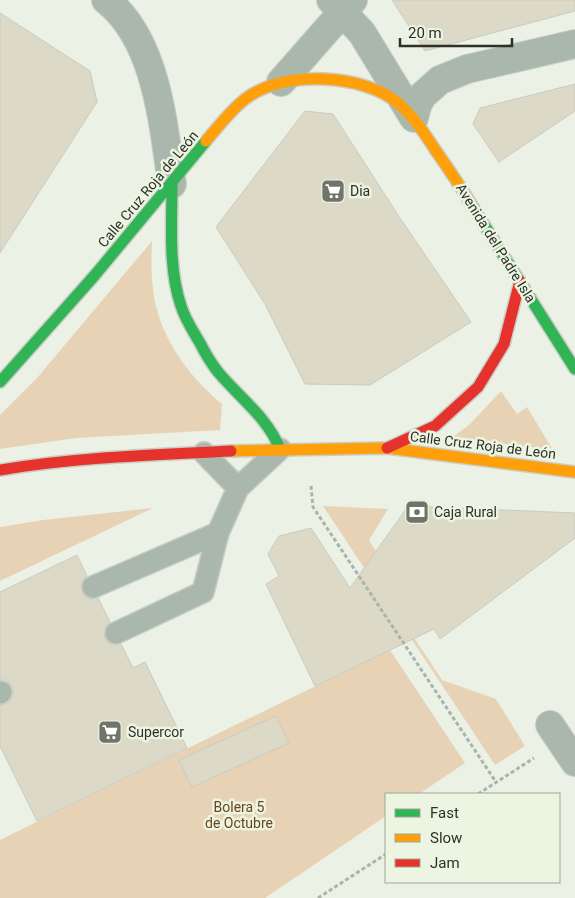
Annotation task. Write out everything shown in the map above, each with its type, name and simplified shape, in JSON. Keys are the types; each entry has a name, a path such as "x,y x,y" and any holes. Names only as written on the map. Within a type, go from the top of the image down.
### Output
{"main road":[{"name":"Calle Cruz Roja de León","path":"0,382 95,275 219,126 247,97 281,82 316,79 353,82"},
{"name":"Avenida del Padre Isla","path":"353,82 384,93 414,118 575,369"},
{"path":"172,184 175,275 181,306 216,370 269,426 280,449"},
{"name":"Calle Cruz Roja de León","path":"387,448 435,426 478,387 504,344 520,281"},
{"name":"Calle Cruz Roja de León","path":"0,470 102,456 280,449 387,448 575,472"}],"street":[{"path":"106,0 116,8 144,49 159,102 172,184"},
{"path":"281,82 342,4"},
{"name":"Avenida del Padre Isla","path":"342,4 414,118"},
{"path":"414,118 422,96 440,80 468,69 575,44"},
{"path":"550,725 575,762"}],"lane":[{"path":"116,633 203,592 218,533 238,488 280,449"},
{"path":"204,453 238,488"},
{"path":"93,588 218,533"}],"path":[{"path":"311,486 313,507 496,782"},
{"path":"480,793 535,758"},
{"path":"318,898 385,855"}],"green space":[{"path":"152,241 153,285 161,324 182,362 211,395 222,404 220,430 76,438 0,449 0,415 37,378"},
{"path":"501,391 517,414 527,407 553,450 453,437 470,424"},
{"path":"323,506 388,509 369,540 401,590 399,615 442,680 496,699 525,746 495,765"},
{"path":"153,508 0,581 0,527 43,520"},
{"name":"Bolera 5 de Octubre","path":"390,650 465,763 420,793 385,793 385,817 265,898 0,898 0,840"}],"building":[{"path":"392,0 575,0 575,11 425,51"},
{"path":"0,13 90,71 97,102 0,253"},
{"path":"575,84 575,111 499,162 473,124 480,108"},
{"path":"305,111 333,114 400,218 471,322 370,385 305,384 265,304 216,227"},
{"path":"408,506 575,513 575,538 440,639 434,629 315,686 266,584 279,576 268,554 279,536 311,528 350,588"},
{"path":"77,555 87,576 81,585 82,592 91,599 98,598 110,622 104,631 105,639 114,645 121,644 133,668 145,662 187,748 37,821 0,746 0,705 9,702 13,695 13,688 5,680 0,680 0,592"},
{"path":"276,716 289,743 192,787 179,760"}],"traffic: fast":[{"path":"0,382 95,275 206,141"},
{"path":"172,184 172,261 177,291 183,311 189,325 213,365 268,427 280,449"},
{"path":"471,204 575,369"}],"traffic: slow":[{"path":"206,141 237,106 264,88 283,82 303,79 345,81 383,93 404,108 423,132 471,204"},
{"path":"231,451 387,448 575,472"}],"traffic: jam":[{"path":"387,448 435,426 478,387 504,344 520,281"},
{"path":"0,470 86,459 231,451"}],"place":[{"name":"Dia","path":"333,191"},
{"name":"Caja Rural","path":"417,512"},
{"name":"Supercor","path":"110,732"}]}
